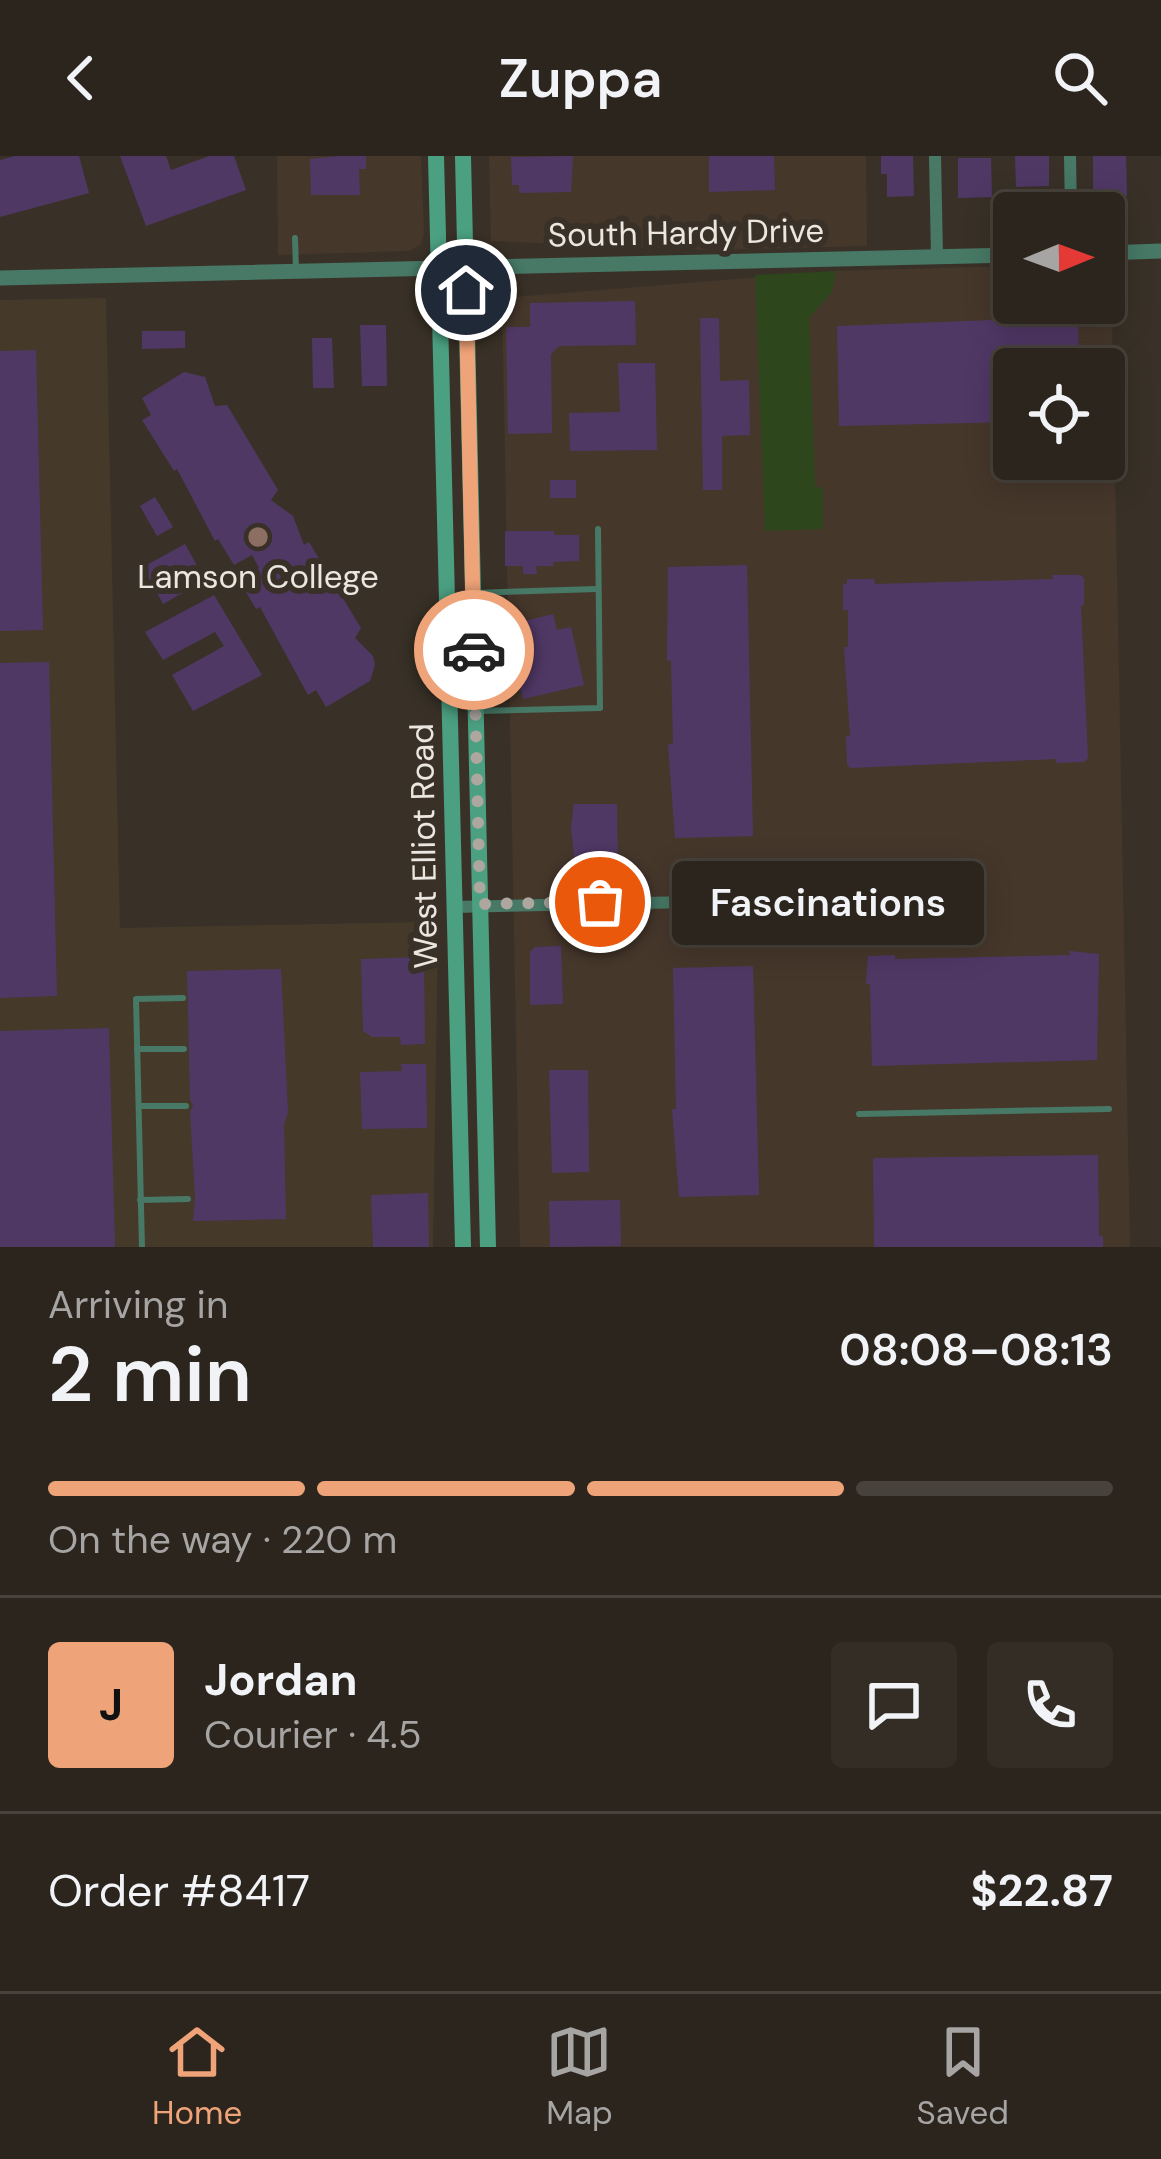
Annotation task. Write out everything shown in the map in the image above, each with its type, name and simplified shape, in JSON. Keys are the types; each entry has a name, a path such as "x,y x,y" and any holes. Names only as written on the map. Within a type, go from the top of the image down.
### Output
{"main road":[{"name":"West Elliot Road","path":"436,156 463,1247"},
{"name":"West Elliot Road","path":"463,156 488,1247"},
{"path":"460,1157 472,1186 476,1247"}],"street":[{"path":"934,156 937,256"},
{"path":"1070,156 1071,192"},
{"path":"1125,253 1161,251"},
{"name":"South Hardy Drive","path":"0,278 993,255"},
{"path":"454,907 830,898"}],"lane":[{"path":"295,238 296,270"},
{"path":"476,712 600,708 598,529"},
{"path":"447,604 473,592 598,589"},
{"path":"142,1247 136,999 183,998"},
{"path":"137,1049 184,1048"},
{"path":"139,1106 186,1106"},
{"path":"859,1114 1109,1109"},
{"path":"140,1200 188,1199"}],"shaded area":[{"path":"277,156 421,156 424,233 420,245 409,251 278,255"},
{"path":"489,156 866,156 867,246 708,250 491,241"},
{"path":"993,267 993,324 1112,324 1113,348 993,348 993,480 1115,480 1130,1247 520,1247 502,298 836,271"},
{"path":"106,298 120,928 425,922 438,931 433,1247 0,1247 0,300"}],"green space":[{"path":"836,271 832,292 809,318 815,486 823,489 823,529 765,531 755,275"}],"building":[{"path":"79,156 89,193 0,217 0,160"},
{"path":"120,156 166,156 171,170 209,156 234,156 246,190 146,226"},
{"path":"366,156 366,169 359,169 360,195 311,195 310,159"},
{"path":"573,156 571,192 519,193 519,185 512,185 511,157"},
{"path":"709,156 774,156 775,190 709,192"},
{"path":"881,156 913,156 914,196 887,197"},
{"path":"1015,156 1049,156 1049,186 1016,187"},
{"path":"1093,156 1126,156 1127,196 1125,192 1093,192"},
{"path":"958,158 991,158 992,197 958,198"},
{"path":"635,301 636,345 559,346 551,354 552,433 508,434 506,327 530,327 530,303"},
{"path":"700,318 719,318 720,381 749,380 750,435 722,436 722,490 703,490"},
{"path":"993,320 993,324 1078,324 1079,348 993,348 993,422 839,426 837,326"},
{"path":"360,325 386,325 387,386 362,386"},
{"path":"142,331 185,331 185,348 142,349"},
{"path":"312,338 332,338 334,388 313,388"},
{"path":"36,350 43,630 0,631 0,351"},
{"path":"618,363 655,363 657,450 570,451 569,413 620,412"},
{"path":"184,372 205,377 215,406 227,405 278,490 271,500 293,516 304,545 309,542 361,628 355,638 373,656 370,681 326,707 316,690 308,695 260,607 256,609 239,580 259,568 252,555 234,565 142,420 151,415 142,398"},
{"path":"550,480 576,480 576,498 550,498"},
{"path":"155,497 173,527 157,536 140,506"},
{"path":"505,531 579,535 579,561 553,562 554,566 536,566 537,574 523,574 523,566 505,566"},
{"path":"185,544 205,580 163,604 143,567"},
{"path":"747,565 753,836 675,838 668,744 673,744 671,660 667,661 668,567"},
{"path":"1052,575 1084,578 1081,606 1088,758 1084,762 1056,763 1056,759 850,768 844,647 848,647 848,610 843,610 847,579 874,579 875,584 1053,579"},
{"path":"214,595 262,675 193,711 172,675 224,646 215,632 163,660 145,632"},
{"path":"553,614 557,630 571,627 584,685 523,699 510,643 520,641 516,623"},
{"path":"49,662 57,996 0,998 0,663"},
{"path":"574,804 617,804 618,873 575,865"},
{"path":"920,880 920,898 890,899 890,881"},
{"path":"561,946 563,1004 530,1005 530,952 535,947"},
{"path":"1069,951 1099,954 1097,1060 872,1066 868,956 1070,955"},
{"path":"424,957 425,1044 401,1045 400,1037 372,1037 363,1031 361,959"},
{"path":"753,966 759,1195 679,1197 672,1109 676,1109 673,968"},
{"path":"281,969 288,1112 284,1124 286,1219 193,1221 187,971"},
{"path":"109,1028 115,1247 0,1247 0,1031"},
{"path":"401,1064 426,1064 427,1128 362,1129 360,1072 402,1071"},
{"path":"549,1070 588,1070 589,1172 552,1173"},
{"path":"1098,1155 1103,1247 874,1247 873,1158"},
{"path":"428,1193 429,1247 373,1247 371,1195"},
{"path":"620,1200 621,1246 550,1247 549,1201"}],"way so far":[{"path":"474,650 480,904 600,902"}],"place":[{"name":"Lamson College","path":"258,537"},
{"name":"Fascinations","path":"600,902"}],"route":[{"path":"466,290 474,650"}]}
